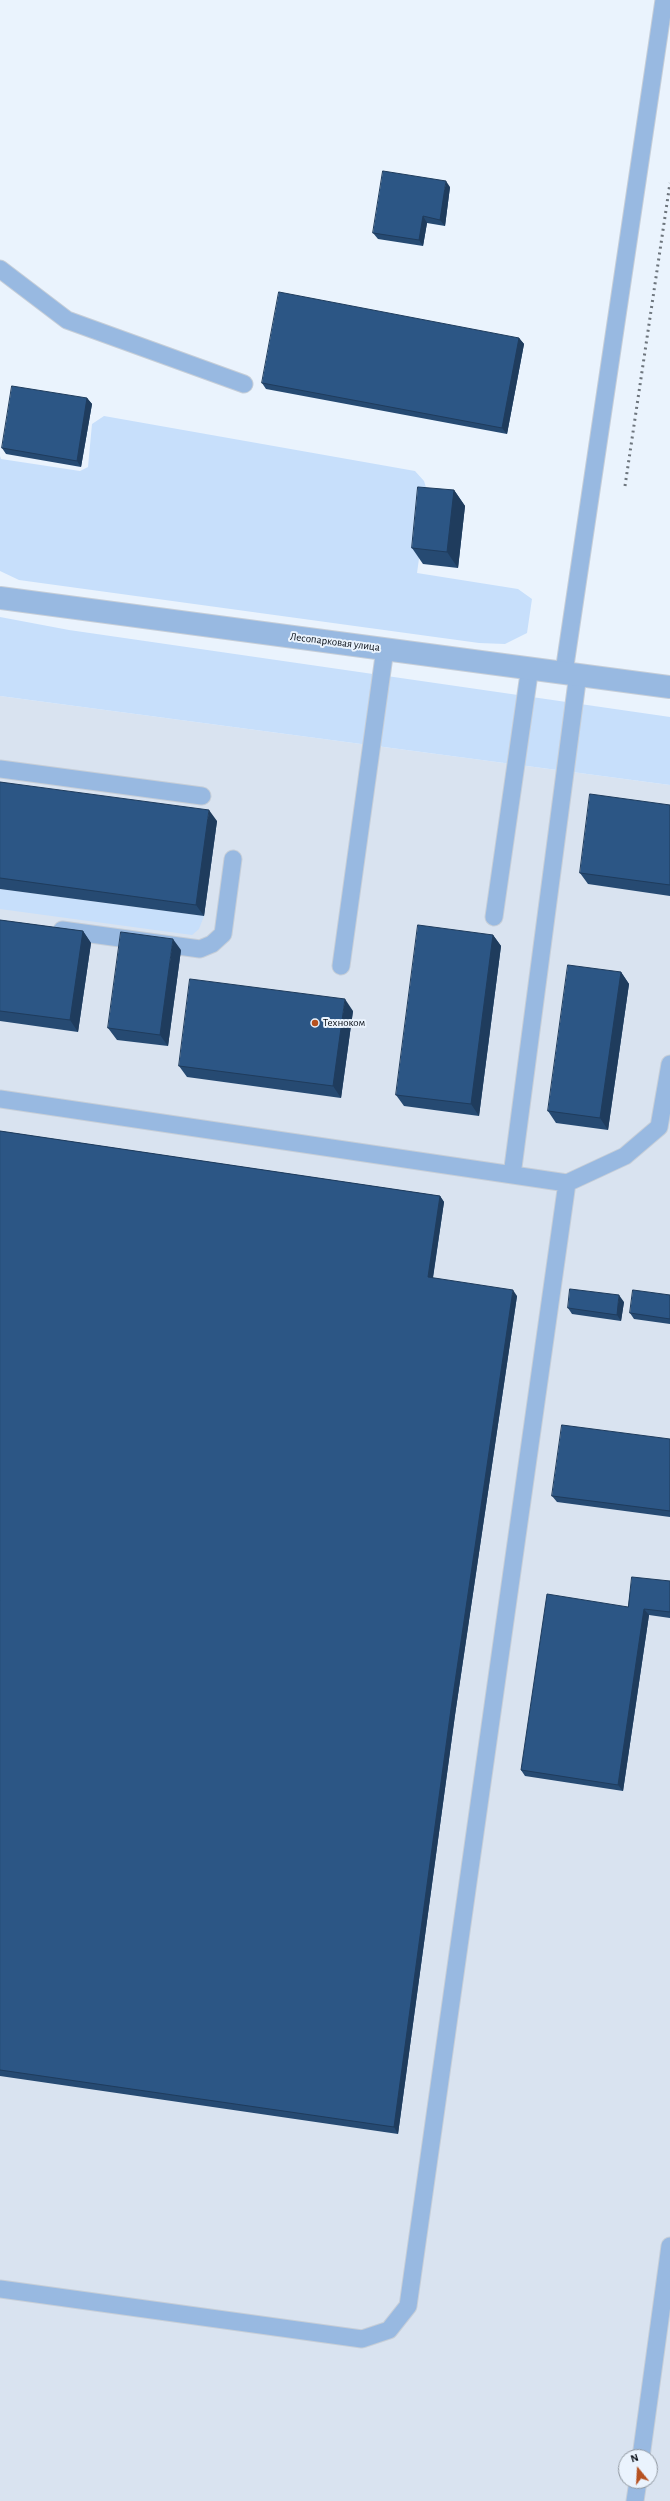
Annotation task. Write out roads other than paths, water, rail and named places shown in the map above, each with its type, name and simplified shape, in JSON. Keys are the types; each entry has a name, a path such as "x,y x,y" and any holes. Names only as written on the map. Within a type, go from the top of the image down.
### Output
{"street":[{"name":"Лесопарковая улица","path":"0,598 670,687"}],"lane":[{"path":"512,1175 571,673 664,0"},
{"path":"0,270 67,320 244,384"},
{"path":"341,966 385,649"},
{"path":"494,918 530,668"},
{"path":"0,769 202,796"},
{"path":"46,928 200,949 206,948 223,934 233,859"},
{"path":"0,1099 567,1183 625,1156 659,1127 670,1064"},
{"path":"0,2290 362,2339 389,2330 408,2306 567,1183"},
{"path":"642,2449 670,2246"},
{"path":"635,2501 637,2489"}],"railway":[{"path":"625,486 670,183"}],"place":[{"name":"Техноком","path":"315,1023"}]}
